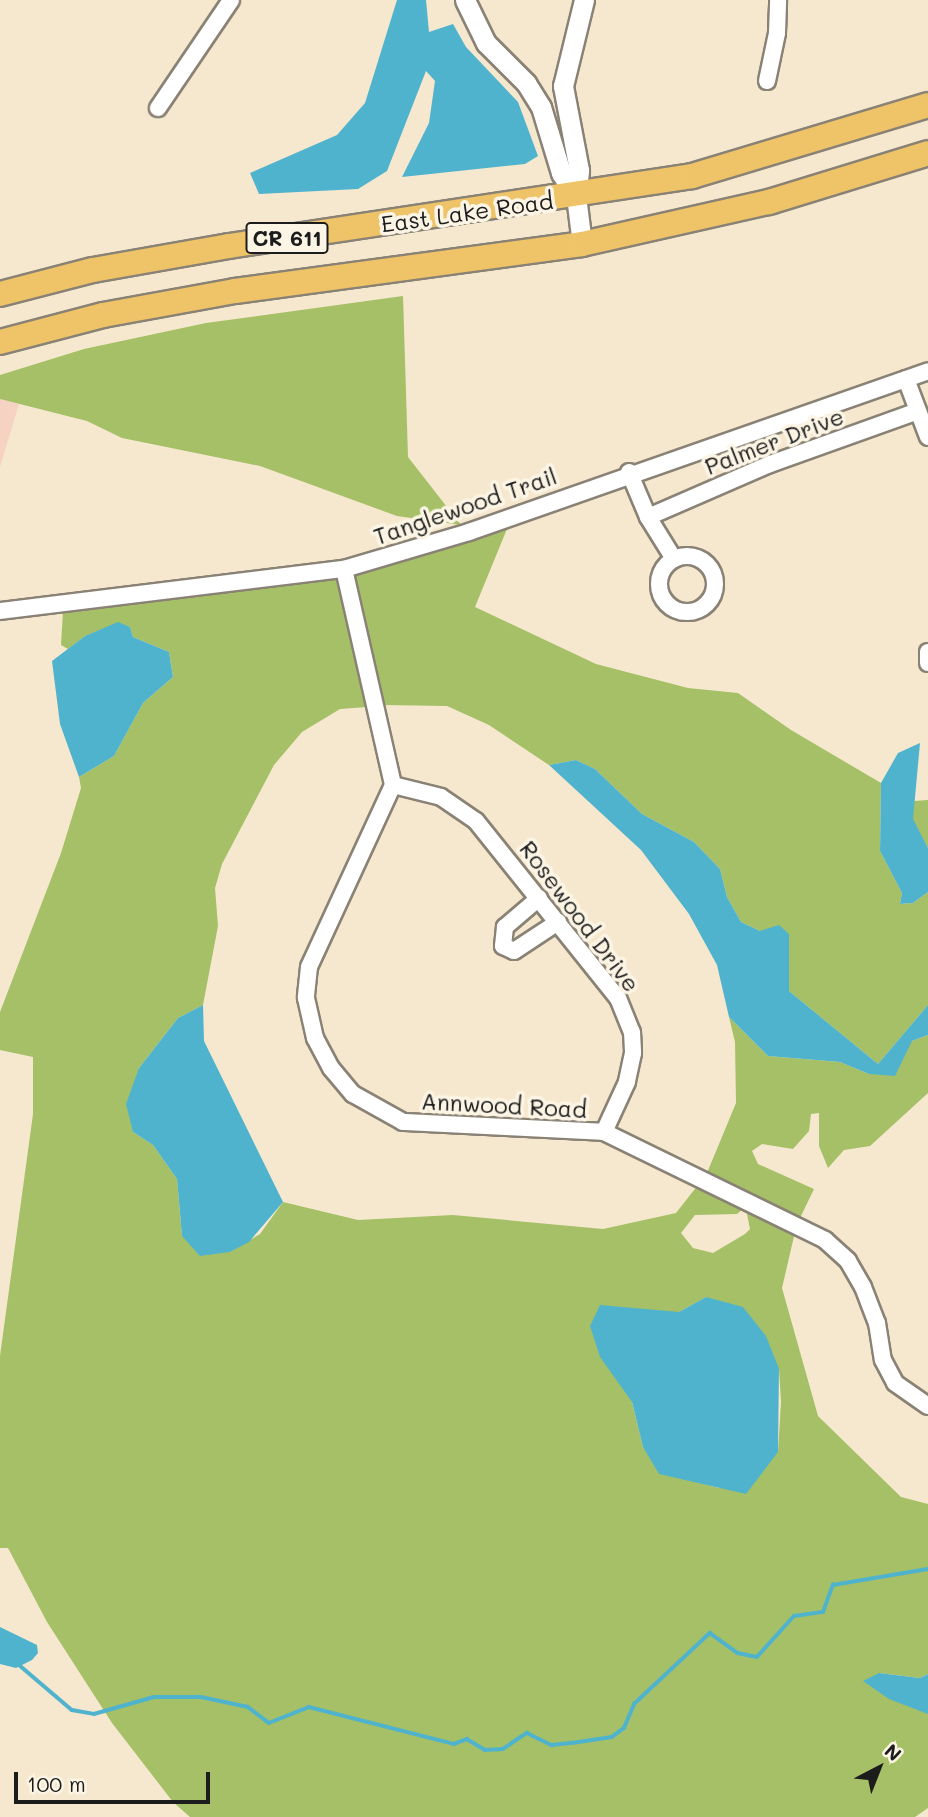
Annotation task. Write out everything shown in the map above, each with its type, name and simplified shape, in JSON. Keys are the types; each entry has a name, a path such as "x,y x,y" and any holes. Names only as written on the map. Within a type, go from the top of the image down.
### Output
{"main road":[{"name":"East Lake Road","path":"0,294 93,270 229,246 576,196 692,176 928,106"},
{"name":"East Lake Road","path":"0,342 103,315 235,290 582,244 769,202 928,153"}],"street":[{"path":"158,108 231,0"},
{"path":"465,0 486,43 526,83 541,107 561,173 576,196"},
{"path":"582,244 576,196 579,170 563,86 584,0"},
{"path":"767,81 778,0"},
{"name":"Tanglewood Trail","path":"0,611 344,569 469,532 629,472 928,371"},
{"path":"906,379 928,437"},
{"name":"Palmer Drive","path":"648,517 770,464 918,411"},
{"path":"629,472 648,517 674,559"},
{"path":"344,569 393,785"},
{"path":"928,652 928,663"},
{"name":"Rosewood Drive","path":"393,785 441,797 462,808 493,839 618,998 632,1032 627,1082 604,1132"},
{"name":"Annwood Road","path":"393,785 309,967 306,998 316,1038 331,1068 353,1094 403,1122 604,1132 825,1240 848,1261 863,1287 877,1323 883,1360 895,1384 928,1406"},
{"path":"539,898 505,928 503,946 514,951 558,922"}],"shaded area":[{"path":"0,399 19,404 0,467"}],"green space":[{"path":"403,296 408,457 461,525 397,516 260,466 122,438 87,421 0,399 0,375 84,349 206,323"},
{"path":"509,524 475,607 596,664 688,688 738,693 791,730 881,783 880,851 902,893 900,904 913,903 928,892 928,1005 878,1064 789,991 787,967 760,931 741,922 727,897 720,869 694,842 642,814 595,769 576,760 549,765 489,725 447,706 382,705 353,574"},
{"path":"339,577 367,707 340,709 302,732 274,765 222,864 215,888 218,926 203,1005 178,1018 139,1068 133,1132 153,1145 177,1179 182,1236 230,1252 260,1234 283,1202 358,1220 453,1215 603,1229 676,1213 698,1185 744,1208 737,1214 695,1215 681,1233 693,1248 713,1253 745,1234 750,1229 746,1209 795,1232 782,1288 818,1416 901,1497 928,1504 928,1674 920,1678 879,1673 928,1714 928,1808 915,1817 190,1817 173,1802 112,1723 47,1622 8,1548 0,1548 0,1356 33,1114 33,1057 0,1050 0,1012 61,853 81,788 79,777 114,756 143,703 173,677 169,652 133,637 130,627 118,623 85,636 68,649 61,645 63,611","holes":["706,1297 779,1369 781,1402 778,1452 719,1488 690,1480 643,1447 632,1402 643,1312 679,1312"]},
{"path":"928,800 928,848 912,819 914,801"},
{"path":"729,1017 768,1056 840,1062 869,1074 912,1041 928,1035 928,1093 870,1146 844,1150 828,1168 819,1146 819,1113 811,1114 809,1131 793,1149 762,1144 752,1151 758,1164 814,1189 800,1218 707,1173 736,1103 735,1042"}],"water":[{"path":"397,0 426,0 429,32 453,24 466,47 518,102 538,156 525,164 402,177 429,123 435,81 426,71 387,171 358,189 259,194 250,173 337,135 365,103"},
{"path":"118,622 130,627 133,637 169,652 173,677 143,703 114,756 79,777 60,724 52,661 85,636"},
{"path":"920,743 913,819 928,848 928,892 913,903 900,904 902,893 880,851 881,783 898,753"},
{"path":"576,760 595,769 642,814 694,842 720,869 727,897 741,922 760,931 779,925 789,934 789,991 878,1064 928,1005 928,1035 912,1041 895,1076 869,1074 840,1062 768,1056 729,1017 717,965 689,914 641,850 549,765"},
{"path":"203,1005 204,1041 283,1202 249,1242 230,1252 200,1256 182,1236 177,1179 153,1145 133,1132 126,1104 139,1068 178,1018"},
{"path":"706,1297 743,1307 766,1336 779,1369 778,1452 746,1494 659,1474 643,1447 632,1402 600,1357 590,1326 600,1305 679,1312"},
{"path":"0,1627 37,1645 38,1653 32,1660 16,1668 0,1664"},
{"path":"879,1673 920,1678 928,1674 928,1714 889,1699 863,1681"}],"waterway":[{"path":"17,1663 72,1710 94,1714 154,1697 201,1697 248,1707 269,1723 309,1707 454,1744 467,1739 485,1750 503,1749 527,1733 552,1745 572,1743 612,1737 624,1728 634,1704 710,1633 738,1653 757,1657 794,1616 823,1612 833,1585 928,1569"}]}
